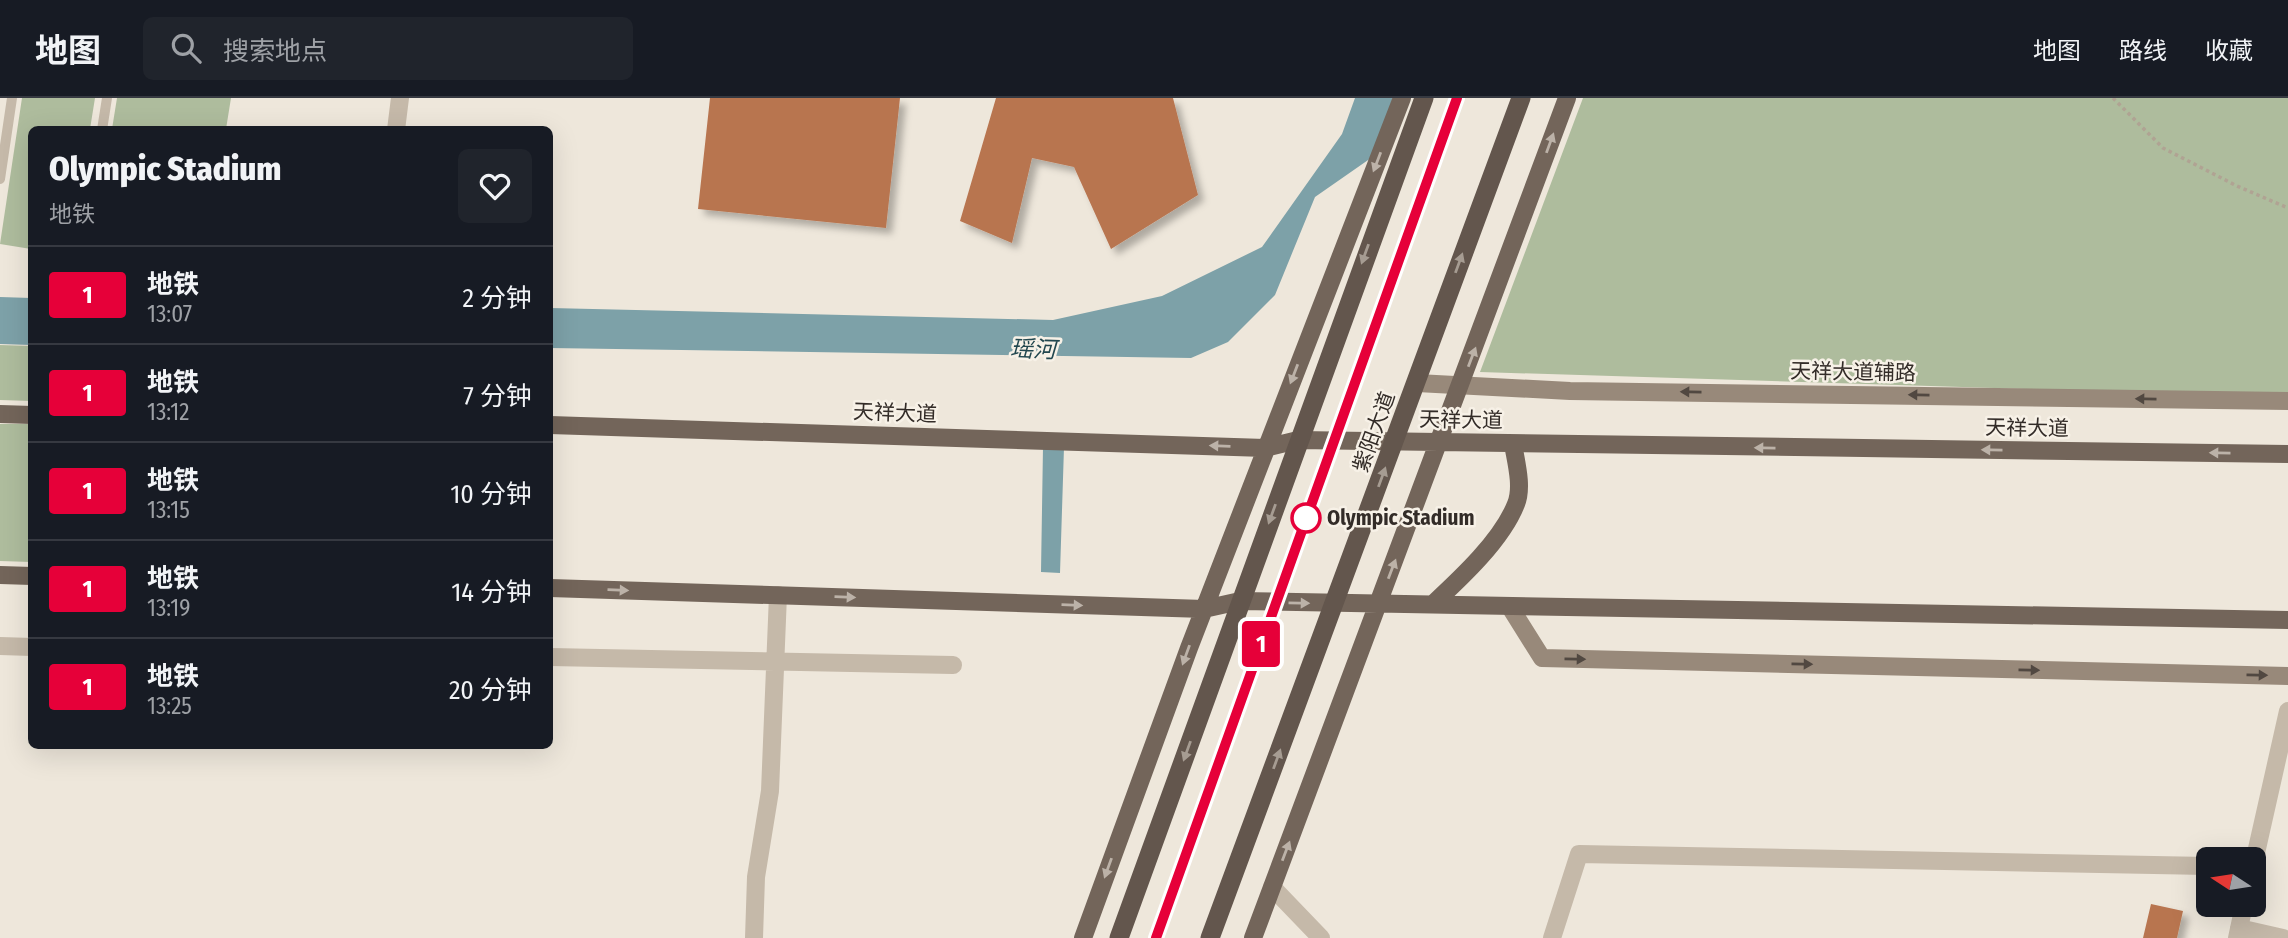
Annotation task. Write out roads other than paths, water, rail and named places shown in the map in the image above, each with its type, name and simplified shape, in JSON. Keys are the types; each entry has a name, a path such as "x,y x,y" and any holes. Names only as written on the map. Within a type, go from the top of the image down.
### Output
{"highway":[{"path":"1119,938 1424,98"},
{"name":"紫阳大道","path":"1210,938 1521,98"}],"main road":[{"path":"1083,938 1265,448 1402,98"},
{"path":"1253,938 1567,98"},
{"name":"天祥大道辅路","path":"1417,383 1583,391 2288,401"},
{"path":"0,414 28,415"},
{"name":"天祥大道","path":"553,425 1265,448 1298,440 2288,454"},
{"path":"1433,604 1486,551 1517,503 1518,475 1513,444"},
{"path":"0,575 28,576"},
{"path":"553,588 1204,609 1240,601 2288,620"},
{"path":"1510,607 1542,658 2288,676"}],"street":[{"path":"396,126 400,98"},
{"path":"754,938 756,877 771,791 778,595"},
{"path":"0,646 28,647"},
{"path":"553,657 953,665"},
{"path":"2257,847 2288,711"},
{"path":"1552,938 1579,854 2196,866"},
{"path":"1272,887 1321,938"},
{"path":"2238,933 2283,938"}],"lane":[{"path":"0,179 12,98"},
{"path":"103,126 107,98"}],"water":[{"name":"瑶河","path":"1355,98 1393,98 1371,158 1315,197 1275,295 1228,342 1191,358 553,348 553,308 1053,320 1162,296 1262,247 1342,134"},
{"path":"0,297 28,298 28,345 0,344"},
{"path":"1043,447 1064,447 1060,573 1041,572"}],"metro line":[{"name":"1","path":"1156,938 1457,98"}],"place":[{"name":"Olympic Stadium","path":"1306,518"}]}
